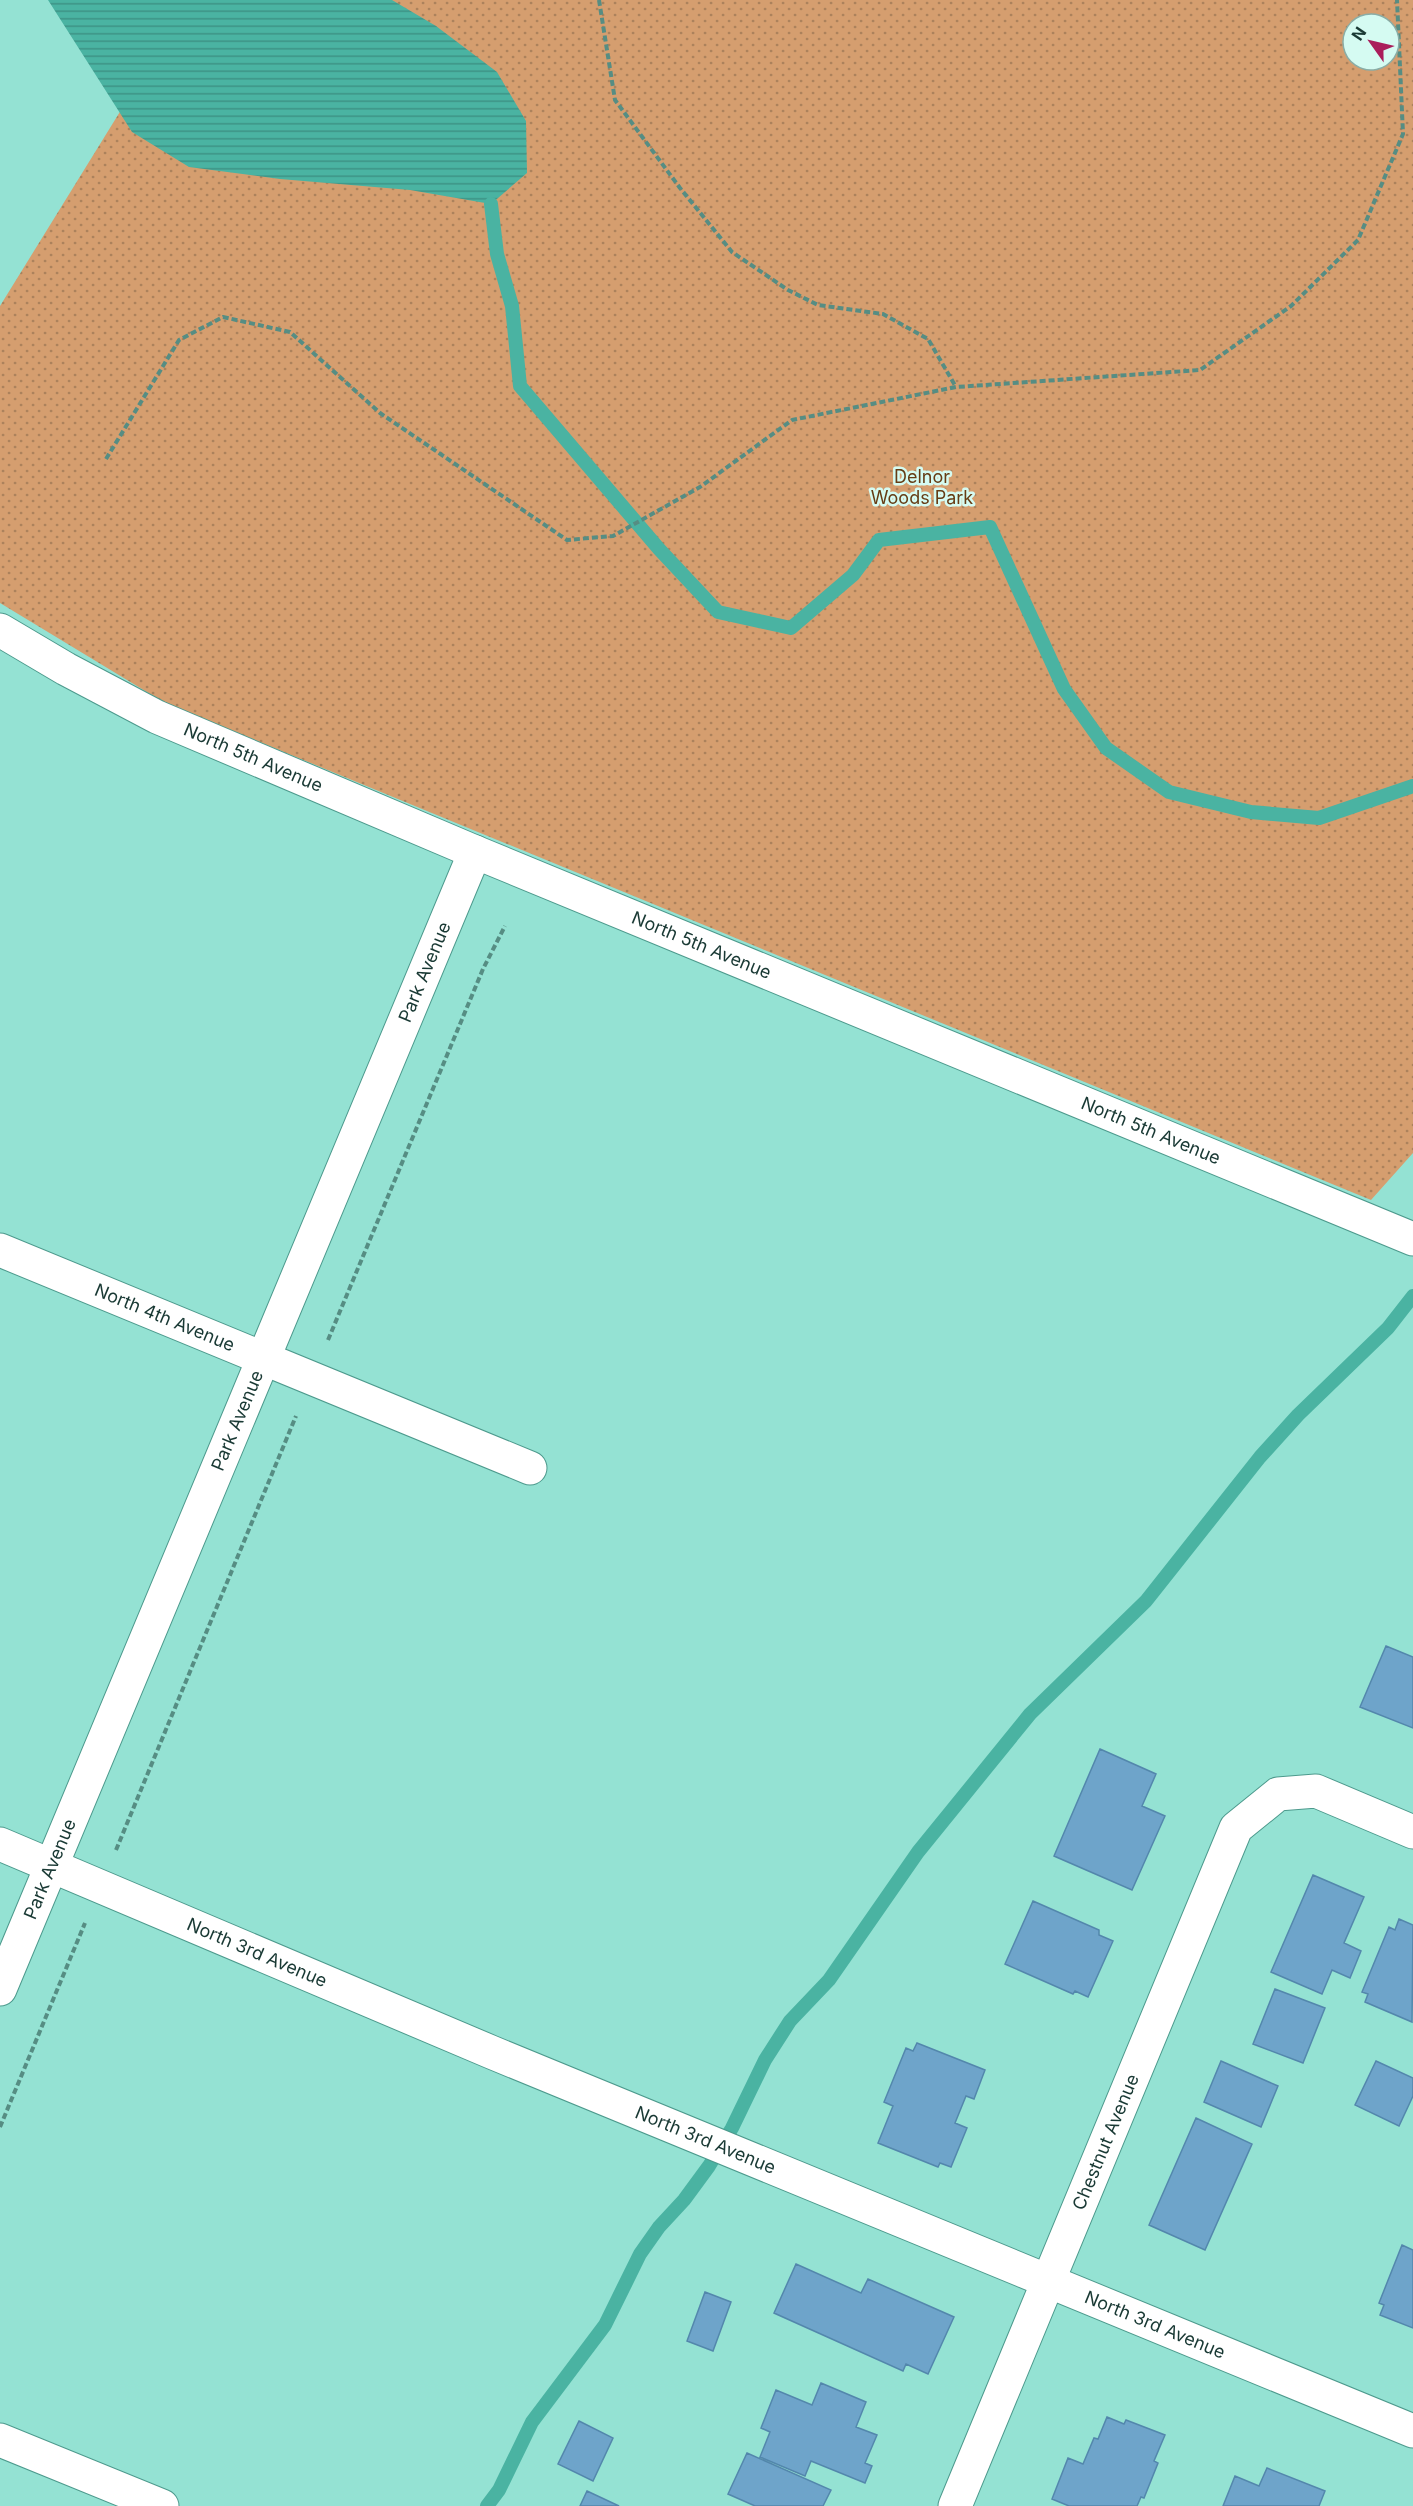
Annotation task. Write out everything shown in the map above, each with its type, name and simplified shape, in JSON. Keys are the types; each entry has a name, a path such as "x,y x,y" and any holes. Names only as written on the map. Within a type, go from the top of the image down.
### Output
{"street":[{"name":"North 5th Avenue","path":"0,630 66,669 157,717 475,852 1413,1239"},
{"name":"Park Avenue","path":"0,1989 475,852"},
{"name":"North 4th Avenue","path":"0,1250 311,1380 530,1468"},
{"name":"Chestnut Avenue","path":"955,2506 1236,1828 1278,1794 1316,1791 1413,1832"},
{"name":"North 3rd Avenue","path":"0,1844 491,2052 1413,2431"},
{"path":"0,2440 162,2506"}],"path":[{"path":"599,0 615,99 680,188 732,252 788,290 818,305 883,314 928,339 956,387"},
{"path":"106,459 179,340 223,317 290,332 381,413 567,540 613,536 700,487 792,420 956,387 1200,370 1291,306 1358,240 1403,134 1397,0"},
{"path":"0,2127 483,969 506,926"}],"green space":[{"name":"Delnor Woods Park","path":"189,0 1413,0 1413,1153 1371,1200 165,703 0,603 0,306"}],"shaded area":[{"path":"48,0 392,0 436,26 497,72 526,121 527,173 491,204 410,190 280,179 189,167 132,132"}],"building":[{"path":"1386,1646 1413,1657 1413,1728 1360,1707"},
{"path":"1100,1749 1156,1774 1142,1806 1165,1816 1132,1890 1054,1856"},
{"path":"1313,1875 1364,1897 1344,1943 1361,1951 1350,1978 1332,1970 1322,1994 1271,1972"},
{"path":"1033,1901 1099,1930 1099,1935 1113,1941 1088,1997 1075,1991 1073,1994 1005,1964"},
{"path":"1399,1919 1413,1925 1412,2022 1365,2002 1368,1994 1362,1992 1389,1927 1395,1930"},
{"path":"1275,1989 1325,2008 1303,2063 1253,2044"},
{"path":"917,2043 985,2070 974,2099 966,2096 955,2123 967,2128 951,2167 940,2163 938,2167 878,2143 893,2106 884,2102 906,2048 913,2051"},
{"path":"1221,2061 1278,2086 1261,2127 1204,2102"},
{"path":"1376,2061 1413,2078 1413,2096 1399,2126 1355,2105"},
{"path":"1196,2118 1252,2144 1205,2250 1149,2225"},
{"path":"1402,2245 1413,2250 1413,2328 1380,2315 1384,2305 1379,2303"},
{"path":"796,2264 861,2293 868,2279 954,2317 928,2374 906,2364 903,2371 774,2313"},
{"path":"705,2292 731,2302 713,2351 687,2341"},
{"path":"821,2383 866,2402 856,2427 877,2435 865,2463 872,2466 865,2483 811,2461 805,2476 760,2457 770,2432 761,2428 776,2390 812,2405"},
{"path":"1107,2417 1124,2424 1126,2420 1165,2435 1154,2461 1158,2463 1144,2498 1141,2497 1137,2506 1069,2506 1052,2499 1068,2458 1083,2464 1094,2438 1098,2439"},
{"path":"579,2421 613,2438 593,2481 558,2464"},
{"path":"747,2453 831,2490 823,2506 755,2506 728,2494"},
{"path":"1267,2468 1325,2491 1319,2506 1223,2506 1235,2476 1259,2486"},
{"path":"587,2491 619,2506 580,2506"}],"waterway":[{"path":"491,204 497,254 512,306 520,386 659,549 718,612 791,628 853,575 879,540 990,527 1064,689 1106,748 1169,792 1251,812 1319,818 1413,786"},
{"path":"487,2506 499,2490 532,2422 605,2325 640,2254 709,2166 732,2128 765,2060 790,2021 829,1980 918,1852 1030,1714 1146,1601 1260,1457 1298,1415 1388,1328 1413,1296"}]}
